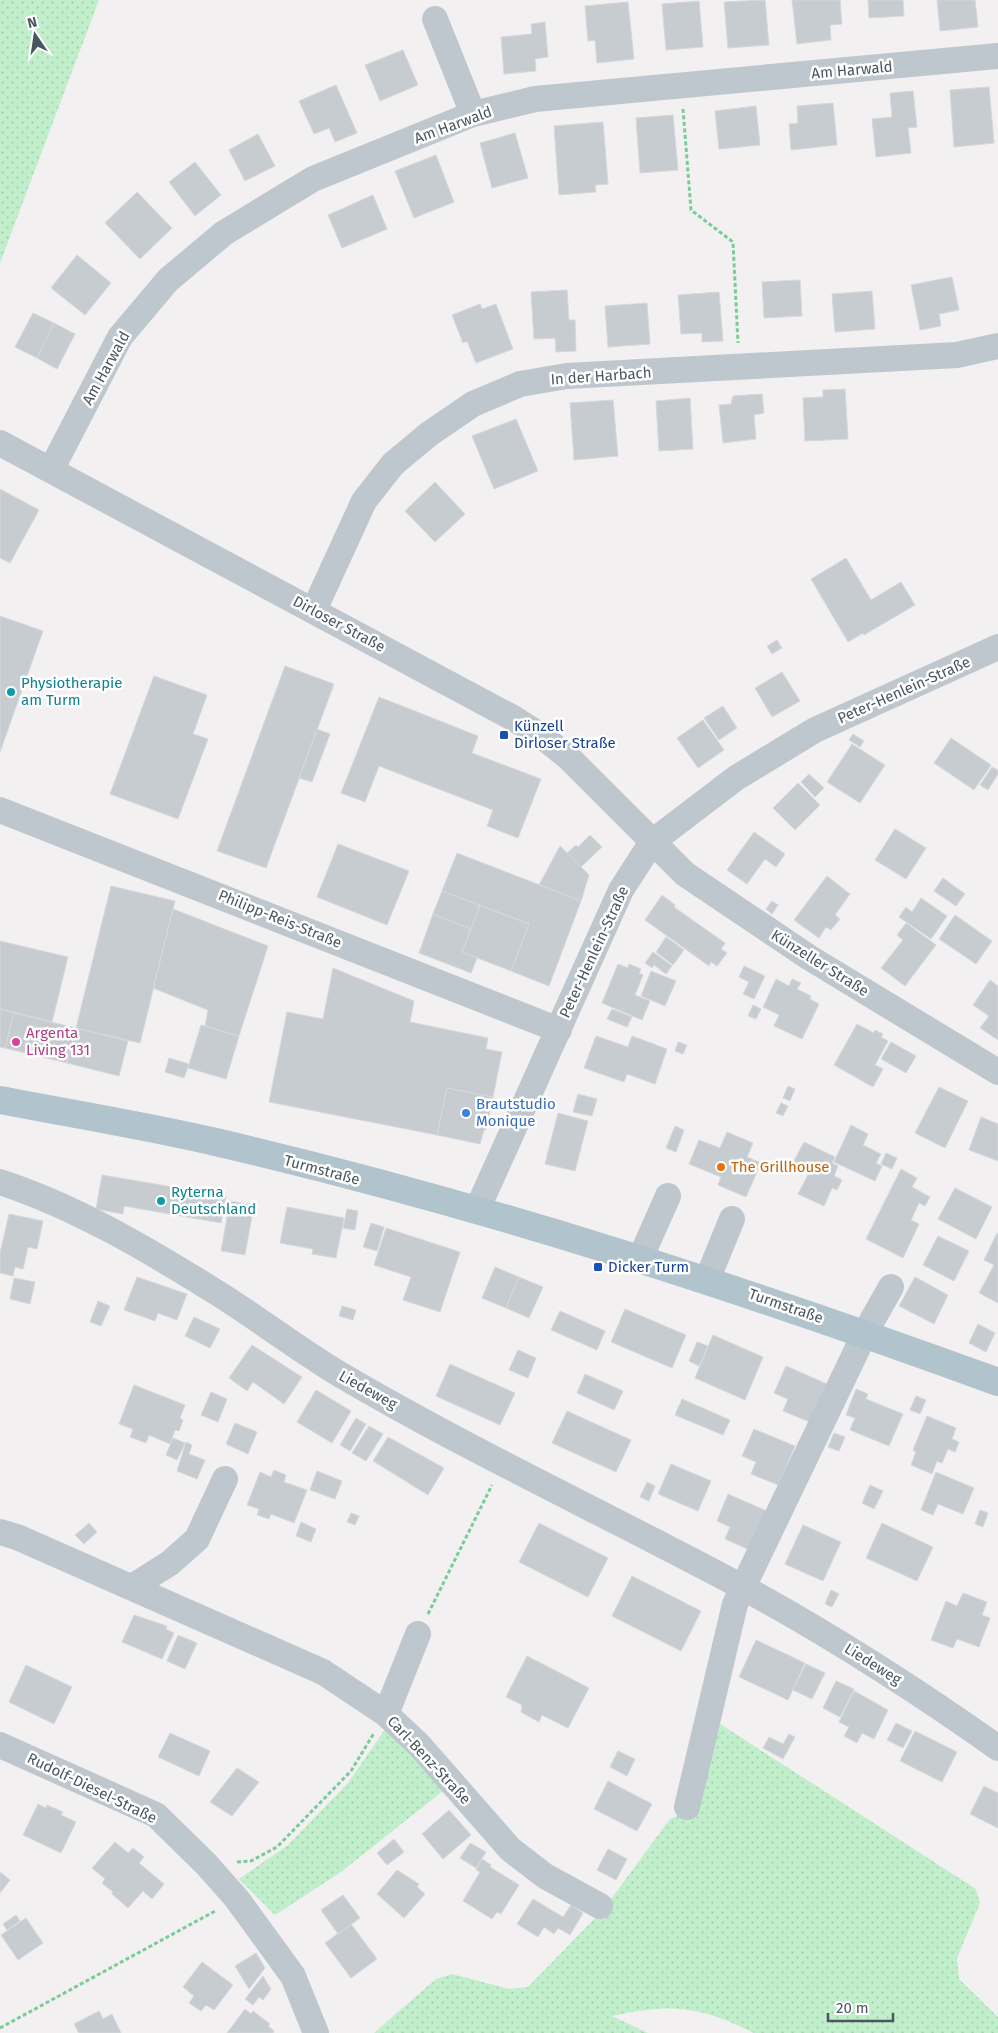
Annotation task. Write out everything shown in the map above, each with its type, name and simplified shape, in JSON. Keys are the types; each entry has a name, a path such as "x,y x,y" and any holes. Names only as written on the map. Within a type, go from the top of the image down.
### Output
{"main road":[{"name":"Turmstraße","path":"0,1100 219,1142 477,1210 707,1280 865,1333 998,1382"}],"street":[{"path":"435,19 473,114"},
{"name":"Am Harwald","path":"51,470 120,337 175,274 224,233 313,179 473,114 535,99 998,56"},
{"name":"In der Harbach","path":"314,610 364,501 393,464 429,434 473,404 520,384 567,376 957,355 998,346"},
{"name":"Dirloser Straße","path":"0,443 513,718 543,737 575,764 652,842"},
{"name":"Peter-Henlein-Straße","path":"477,1210 621,890 652,842 736,778 815,730 998,647"},
{"name":"Philipp-Reis-Straße","path":"0,810 559,1030"},
{"name":"Künzeller Straße","path":"652,842 685,874 794,948 998,1072"},
{"name":"Liedeweg","path":"0,1182 31,1194 106,1229 211,1289 339,1374 502,1464 743,1588 881,1668 998,1748"},
{"path":"640,1259 668,1196"},
{"path":"707,1280 732,1219"},
{"path":"687,1807 735,1604 865,1333 891,1287"},
{"path":"132,1587 170,1563 196,1539 225,1479"},
{"name":"Carl-Benz-Straße","path":"0,1532 17,1537 323,1672 386,1714 419,1746 510,1849 545,1876 600,1906"},
{"path":"386,1714 418,1634"},
{"name":"Rudolf-Diesel-Straße","path":"0,1744 156,1815 206,1864 237,1899 293,1976 316,2033"}],"path":[{"path":"681,86 690,210 733,242 740,367"},
{"path":"418,1634 502,1464"},
{"path":"206,1864 251,1861 277,1847 351,1771 386,1714"},
{"path":"0,2028 237,1899"}],"green space":[{"path":"0,0 99,0 0,263"},
{"path":"714,1720 976,1889 980,1903 957,1958 959,1979 998,2017 998,2033 754,2033 701,2012 651,2009 612,2016 648,2033 374,2033 436,1979 452,1974 509,1989 528,1987 603,1910 670,1819 692,1810"},
{"path":"386,1728 443,1791 341,1872 275,1915 239,1879 288,1845 348,1783"}],"building":[{"path":"765,0 769,45 728,48 724,2"},
{"path":"792,0 840,0 842,24 830,25 831,40 797,44"},
{"path":"868,0 903,0 904,16 869,18"},
{"path":"937,0 975,0 978,27 940,31"},
{"path":"699,1 703,47 666,50 662,4"},
{"path":"628,2 634,59 597,63 595,40 588,41 585,6"},
{"path":"545,22 548,57 535,59 536,71 504,74 501,37 532,34 531,24"},
{"path":"403,50 418,85 380,101 365,65"},
{"path":"336,85 357,133 335,142 329,128 314,134 299,101"},
{"path":"989,87 994,143 954,147 950,90"},
{"path":"913,91 917,127 908,128 911,153 876,157 872,119 892,117 890,93"},
{"path":"833,103 837,145 791,150 789,124 798,123 797,106"},
{"path":"756,106 760,145 719,149 715,111"},
{"path":"673,115 678,170 640,173 636,118"},
{"path":"603,122 608,184 595,185 596,192 559,195 554,126"},
{"path":"515,133 528,178 492,188 480,143"},
{"path":"258,134 275,166 245,181 229,150"},
{"path":"436,155 454,202 414,218 395,171"},
{"path":"195,162 221,195 195,216 169,182"},
{"path":"137,192 172,228 140,259 105,223"},
{"path":"373,195 387,229 342,248 328,215"},
{"path":"77,255 111,283 85,315 51,288"},
{"path":"952,277 959,310 939,314 941,326 920,330 911,285"},
{"path":"800,280 802,316 764,318 762,282"},
{"path":"567,290 569,320 575,320 576,351 556,352 555,338 534,339 531,292"},
{"path":"872,291 875,329 835,332 832,294"},
{"path":"719,292 723,341 702,342 702,333 681,334 678,295"},
{"path":"647,303 650,344 608,347 605,306"},
{"path":"480,304 482,309 496,304 513,349 476,363 467,341 463,343 452,315"},
{"path":"33,313 54,323 37,358 15,347"},
{"path":"54,323 75,334 57,369 37,358"},
{"path":"845,389 848,439 805,441 803,398 823,397 823,390"},
{"path":"762,394 764,413 754,415 756,439 723,443 719,405 731,404 733,396"},
{"path":"690,398 693,449 659,451 656,401"},
{"path":"613,400 618,456 574,460 570,403"},
{"path":"516,419 538,471 494,489 472,436"},
{"path":"435,482 465,514 435,542 405,511"},
{"path":"0,489 39,510 10,563 0,558"},
{"path":"846,558 871,600 901,582 915,605 864,635 863,633 848,642 811,579"},
{"name":"Physiotherapie am Turm","path":"0,616 43,631 0,752"},
{"path":"777,640 782,648 772,654 767,646"},
{"path":"285,666 334,684 266,868 217,851"},
{"path":"782,672 800,701 772,717 755,688"},
{"path":"154,676 207,695 193,734 208,739 178,819 110,794"},
{"path":"379,697 478,736 472,753 541,779 518,838 487,826 493,810 379,766 365,802 341,793"},
{"path":"723,706 737,728 719,740 704,718"},
{"path":"703,720 724,750 698,768 677,738"},
{"path":"317,729 330,734 312,782 299,778"},
{"path":"853,734 864,741 860,747 849,740"},
{"path":"951,738 991,765 974,790 934,763"},
{"path":"852,744 885,765 860,803 827,782"},
{"path":"992,767 998,770 998,774 988,790 980,785"},
{"path":"809,774 824,788 815,797 801,782"},
{"path":"798,783 820,805 795,830 773,808"},
{"path":"895,829 926,848 906,879 875,860"},
{"path":"754,832 785,854 776,867 765,859 747,884 727,870"},
{"path":"590,835 602,847 581,867 567,853 576,845 578,847"},
{"path":"338,844 409,871 387,925 317,897"},
{"path":"560,846 589,875 581,901 539,885"},
{"path":"457,853 581,901 549,986 511,971 529,924 442,891"},
{"path":"827,876 850,894 835,915 840,919 831,930 826,927 819,938 794,920"},
{"path":"943,878 965,894 956,906 934,891"},
{"path":"111,886 175,901 140,1043 76,1028"},
{"path":"442,891 480,905 471,929 433,914"},
{"path":"662,895 675,905 674,907 725,943 721,949 727,953 717,966 711,962 709,966 645,920"},
{"path":"921,898 947,916 931,939 899,917 906,907 912,912"},
{"path":"772,901 778,905 772,914 766,909"},
{"path":"480,905 529,924 511,971 462,952"},
{"path":"173,909 268,946 239,1036 205,1026 208,1010 153,988"},
{"path":"433,914 471,929 462,952 477,958 471,973 419,953"},
{"path":"955,915 992,941 976,964 939,939"},
{"path":"906,923 936,945 905,986 881,968 903,940 897,935"},
{"path":"666,937 684,950 673,965 656,952"},
{"path":"0,941 68,957 52,1022 0,1009"},
{"path":"653,952 672,966 666,974 654,965 652,968 645,963"},
{"path":"618,964 628,968 629,964 641,969 639,973 643,975 635,995 650,1001 642,1020 602,1003"},
{"path":"744,966 765,976 754,999 743,994 749,982 739,977"},
{"path":"333,968 414,1001 410,1022 488,1038 486,1049 502,1052 493,1097 447,1088 437,1135 269,1102 287,1012 323,1019"},
{"path":"651,971 676,981 665,1006 641,996"},
{"path":"776,979 789,986 792,979 801,983 797,989 811,996 810,999 819,1004 802,1039 774,1026 779,1015 763,1007"},
{"path":"990,980 998,986 998,1040 980,1028 989,1016 973,1005"},
{"path":"753,1005 761,1009 756,1019 748,1016"},
{"path":"0,1009 14,1013 5,1048 0,1047"},
{"path":"612,1009 632,1017 627,1027 607,1019"},
{"path":"14,1013 76,1028 67,1063 5,1048"},
{"path":"857,1024 874,1033 875,1030 883,1034 881,1037 888,1041 875,1065 883,1069 873,1087 834,1065"},
{"path":"201,1025 239,1036 226,1079 188,1068"},
{"path":"76,1028 128,1041 119,1076 67,1063"},
{"path":"596,1036 628,1047 632,1036 667,1049 655,1084 627,1074 624,1082 584,1068"},
{"path":"678,1042 687,1045 683,1054 675,1051"},
{"path":"891,1042 916,1056 906,1073 881,1059"},
{"path":"169,1058 189,1064 184,1078 165,1072"},
{"path":"788,1086 795,1089 790,1101 783,1098"},
{"path":"939,1087 968,1101 945,1148 915,1133"},
{"name":"Brautstudio Monique","path":"447,1088 493,1097 486,1130 484,1130 480,1144 437,1135"},
{"path":"578,1094 597,1099 592,1116 573,1112"},
{"path":"781,1103 788,1106 783,1116 776,1113"},
{"path":"558,1113 588,1121 575,1171 545,1164"},
{"path":"981,1117 998,1124 998,1161 969,1150"},
{"path":"851,1125 868,1134 863,1145 881,1154 876,1163 882,1166 875,1181 834,1162"},
{"path":"675,1126 684,1130 676,1152 666,1148"},
{"path":"727,1132 753,1143 747,1157 761,1163 746,1197 718,1185 721,1177 689,1164 699,1140 720,1148"},
{"path":"804,1142 835,1157 832,1163 838,1166 834,1176 842,1180 837,1190 832,1188 824,1206 798,1194 811,1169 794,1161"},
{"path":"886,1153 897,1158 892,1169 881,1164"},
{"path":"901,1169 917,1178 912,1187 930,1197 925,1206 919,1203 911,1220 919,1224 903,1258 866,1239"},
{"name":"Ryterna Deutschland","path":"102,1175 226,1196 221,1223 124,1206 123,1214 96,1209"},
{"path":"955,1188 992,1207 976,1239 938,1219"},
{"name":"Ryterna Deutschland","path":"230,1201 254,1205 245,1255 221,1251"},
{"path":"287,1207 344,1218 336,1258 312,1254 313,1249 280,1243"},
{"path":"347,1209 358,1211 355,1230 343,1228"},
{"path":"9,1214 43,1221 37,1249 28,1247 23,1269 15,1267 13,1276 0,1273 0,1253"},
{"path":"371,1223 384,1227 377,1251 363,1247"},
{"path":"386,1228 460,1252 440,1312 403,1300 411,1277 374,1265"},
{"path":"997,1233 998,1303 979,1293 994,1265 984,1260"},
{"path":"938,1236 969,1251 954,1281 923,1265"},
{"path":"495,1267 519,1277 506,1308 482,1298"},
{"path":"137,1277 187,1294 177,1320 158,1313 155,1321 124,1310"},
{"path":"519,1277 543,1287 529,1318 506,1308"},
{"path":"915,1277 948,1295 934,1324 899,1306"},
{"path":"14,1278 35,1282 30,1304 10,1299"},
{"path":"98,1301 110,1306 101,1326 90,1322"},
{"path":"342,1306 356,1310 353,1320 339,1316"},
{"path":"625,1309 686,1335 672,1368 611,1342"},
{"path":"560,1311 605,1331 597,1350 551,1330"},
{"path":"194,1317 220,1329 210,1348 185,1336"},
{"path":"978,1324 995,1333 986,1352 969,1343"},
{"path":"713,1335 763,1357 745,1400 695,1378"},
{"path":"697,1342 708,1346 699,1366 689,1361"},
{"path":"252,1345 302,1377 284,1404 253,1382 247,1391 229,1378"},
{"path":"518,1350 536,1358 528,1378 509,1370"},
{"path":"450,1364 515,1393 500,1425 436,1396"},
{"path":"786,1366 827,1384 810,1422 783,1411 788,1399 774,1393"},
{"path":"585,1374 623,1391 614,1410 577,1393"},
{"path":"134,1385 185,1405 180,1418 183,1420 179,1431 175,1430 170,1444 149,1435 146,1443 130,1437 133,1429 119,1424"},
{"path":"856,1389 868,1394 866,1399 903,1414 889,1446 850,1430 855,1418 846,1415"},
{"path":"316,1390 351,1411 332,1443 297,1422"},
{"path":"211,1392 227,1399 218,1422 201,1415"},
{"path":"916,1396 926,1400 920,1414 910,1410"},
{"path":"682,1399 730,1420 723,1435 675,1415"},
{"path":"567,1411 631,1440 616,1472 552,1443"},
{"path":"927,1416 956,1428 952,1439 959,1442 955,1452 948,1449 942,1463 937,1461 932,1474 911,1465 916,1452 913,1450"},
{"path":"356,1418 366,1424 350,1451 340,1445"},
{"path":"235,1423 257,1432 248,1454 226,1444"},
{"path":"369,1426 383,1434 366,1461 352,1453"},
{"path":"754,1429 795,1446 778,1485 751,1474 756,1462 742,1456"},
{"path":"834,1433 845,1437 839,1451 828,1447"},
{"path":"388,1437 444,1468 428,1495 373,1461"},
{"path":"173,1438 185,1443 177,1460 166,1455"},
{"path":"186,1442 192,1445 189,1454 205,1460 197,1479 177,1471"},
{"path":"671,1464 711,1481 698,1511 658,1494"},
{"path":"274,1470 286,1475 284,1482 307,1490 294,1523 271,1514 269,1519 257,1515 259,1509 247,1505 260,1472 271,1477"},
{"path":"317,1471 342,1481 335,1499 310,1490"},
{"path":"936,1472 974,1488 963,1514 938,1504 933,1515 921,1510"},
{"path":"647,1482 655,1486 649,1501 640,1497"},
{"path":"870,1485 883,1491 874,1509 862,1503"},
{"path":"728,1494 769,1512 752,1551 725,1539 730,1527 717,1521"},
{"path":"980,1510 988,1513 983,1527 975,1524"},
{"path":"351,1513 359,1516 355,1525 347,1522"},
{"path":"301,1522 316,1529 311,1542 296,1536"},
{"path":"89,1523 97,1532 84,1544 75,1535"},
{"path":"539,1523 608,1558 588,1597 519,1562"},
{"path":"882,1523 933,1547 917,1581 866,1558"},
{"path":"803,1525 841,1542 823,1581 785,1564"},
{"path":"632,1576 701,1611 681,1651 612,1616"},
{"path":"831,1590 839,1594 832,1607 825,1604"},
{"path":"963,1593 987,1602 982,1615 990,1618 979,1647 957,1639 953,1648 931,1640 946,1601 957,1606"},
{"path":"134,1615 167,1626 166,1629 174,1633 162,1659 122,1642"},
{"path":"178,1635 197,1643 185,1669 167,1661"},
{"path":"756,1640 805,1663 788,1700 739,1677"},
{"path":"527,1656 589,1688 568,1728 542,1715 539,1722 521,1712 522,1705 506,1697"},
{"path":"806,1664 825,1673 812,1699 793,1690"},
{"path":"26,1665 72,1687 54,1724 9,1702"},
{"path":"836,1681 854,1689 840,1717 823,1708"},
{"path":"854,1691 888,1710 874,1739 862,1733 857,1743 844,1736 849,1727 839,1722"},
{"path":"896,1723 912,1731 903,1748 887,1740"},
{"path":"915,1731 957,1752 942,1782 900,1761"},
{"path":"170,1733 210,1751 199,1776 158,1757"},
{"path":"789,1734 795,1737 783,1759 763,1748 769,1737 783,1744"},
{"path":"618,1751 635,1759 627,1776 610,1767"},
{"path":"237,1768 259,1782 232,1816 210,1802"},
{"path":"608,1781 652,1804 637,1831 594,1809"},
{"path":"984,1786 998,1793 998,1828 970,1814"},
{"path":"38,1804 46,1808 47,1805 63,1812 61,1815 76,1822 61,1853 23,1835"},
{"path":"449,1810 471,1835 443,1859 422,1834"},
{"path":"394,1839 404,1852 387,1865 377,1853"},
{"path":"115,1842 128,1853 133,1848 144,1857 139,1863 164,1884 152,1899 143,1891 128,1908 102,1883 105,1879 92,1868"},
{"path":"470,1843 486,1852 476,1868 460,1858"},
{"path":"608,1849 627,1859 616,1880 597,1870"},
{"path":"482,1859 491,1865 490,1867 519,1885 501,1914 497,1912 492,1919 463,1901 480,1872 476,1870"},
{"path":"397,1870 419,1884 417,1887 425,1894 404,1918 377,1894"},
{"path":"0,1872 10,1880 0,1893"},
{"path":"343,1895 360,1918 338,1934 321,1910"},
{"path":"533,1899 563,1917 571,1905 583,1913 570,1935 558,1928 554,1934 544,1927 538,1937 517,1924"},
{"path":"16,1915 20,1921 7,1930 3,1924"},
{"path":"26,1918 43,1943 18,1960 1,1935"},
{"path":"351,1924 377,1959 351,1978 325,1943"},
{"path":"256,1953 265,1968 249,1989 235,1966"},
{"path":"202,1962 233,1985 214,2010 206,2005 201,2011 189,2003 194,1996 183,1987"},
{"path":"263,1976 271,1989 263,2000 259,1997 253,2005 245,1999"},
{"path":"245,2009 251,2014 253,2011 270,2024 268,2026 274,2031 273,2033 227,2033"},
{"path":"99,2011 103,2019 112,2014 121,2033 79,2033 74,2024"}],"place":[{"name":"Physiotherapie am Turm","path":"11,692"},
{"name":"Künzell Dirloser Straße","path":"504,735"},
{"name":"Argenta Living 131","path":"16,1042"},
{"name":"Brautstudio Monique","path":"466,1113"},
{"name":"The Grillhouse","path":"721,1167"},
{"name":"Ryterna Deutschland","path":"161,1201"},
{"name":"Dicker Turm","path":"598,1267"}]}
